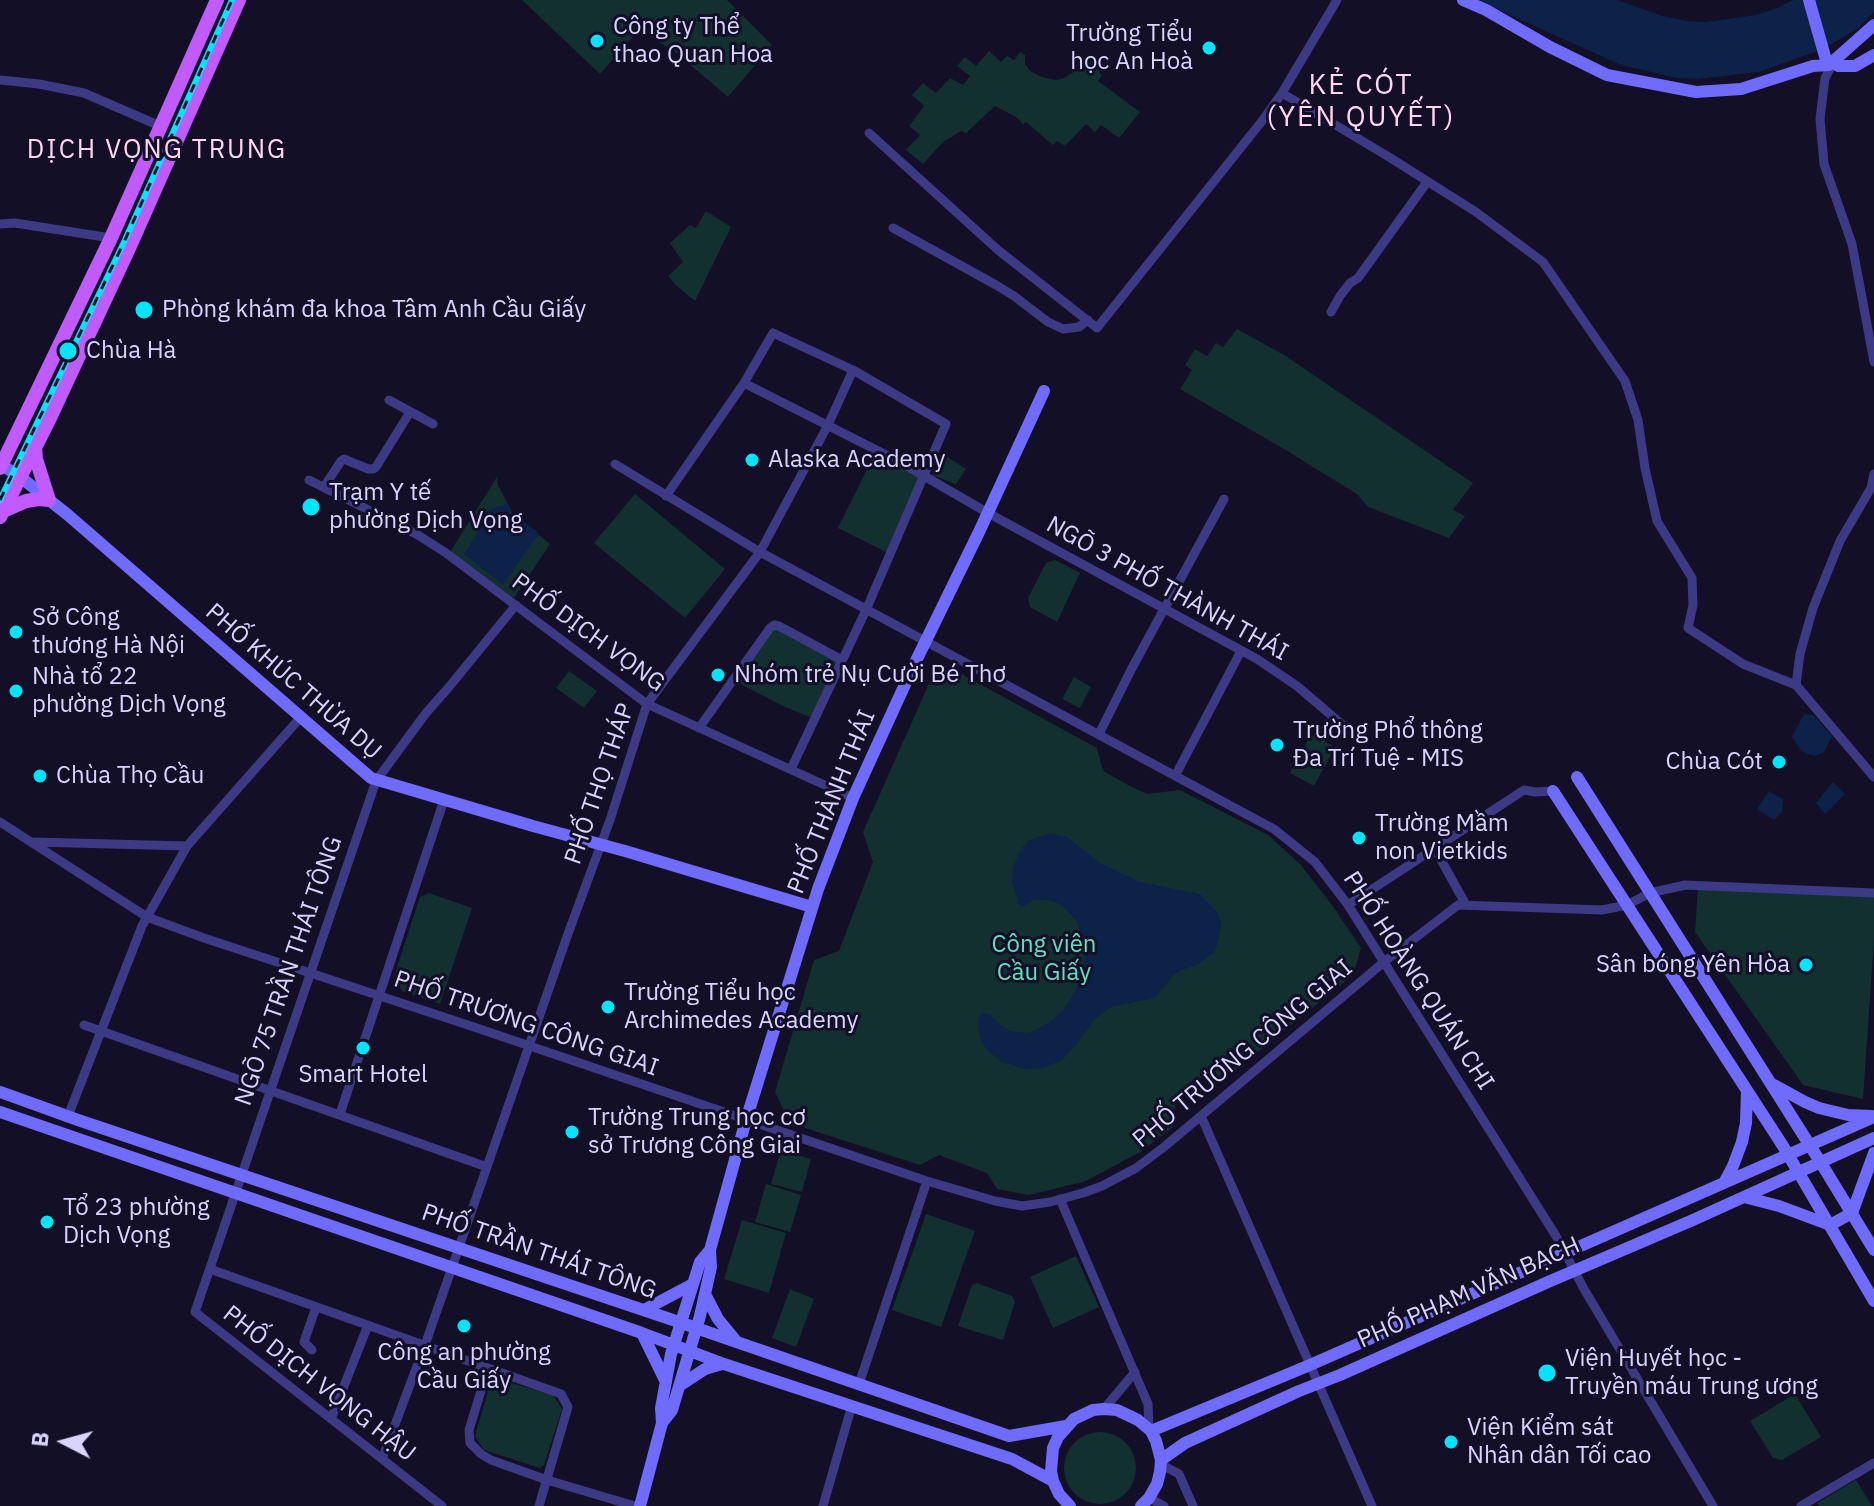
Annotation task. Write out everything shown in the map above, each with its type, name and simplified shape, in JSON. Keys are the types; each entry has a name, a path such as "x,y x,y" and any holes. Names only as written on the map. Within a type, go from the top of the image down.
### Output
{"main road":[{"path":"1,465 111,238 217,0"},
{"path":"1,514 124,258 239,0"},
{"path":"1463,0 1607,75 1696,92 1741,89 1813,66 1855,66 1874,55"},
{"path":"1809,0 1826,60 1832,65"},
{"path":"1832,65 1874,25"},
{"path":"178,87 197,95"},
{"name":"PHỐ THÀNH THÁI","path":"673,1384 690,1352 697,1328 711,1267 710,1250 746,1120 812,907 853,798 988,513 1042,386"},
{"path":"0,443 16,436"},
{"path":"1,514 26,501 49,500 35,446"},
{"name":"PHỐ KHÚC THỪA DỤ","path":"1,465 49,500 376,781 812,907"},
{"path":"1577,777 1874,1250"},
{"path":"1553,791 1789,1156 1874,1301"},
{"path":"1587,843 1609,828"},
{"path":"1771,1083 1819,1108 1873,1119"},
{"path":"1747,1091 1742,1142 1726,1183 1740,1198 1779,1206 1830,1225 1852,1213 1874,1153"},
{"name":"PHỐ TRẦN THÁI TÔNG","path":"0,1092 1009,1436 1066,1426 1083,1414 1104,1409"},
{"path":"1758,1107 1779,1096"},
{"name":"PHỐ TRẦN THÁI TÔNG","path":"0,1112 724,1364 1012,1459 1070,1506"},
{"path":"61,1134 68,1116"},
{"name":"PHỐ PHẠM VĂN BẠCH","path":"1150,1429 1175,1422 1310,1365 1873,1119"},
{"name":"PHỐ PHẠM VĂN BẠCH","path":"1160,1462 1185,1443 1874,1138"},
{"name":"PHỐ THÀNH THÁI","path":"673,1384 674,1345 680,1322 700,1262 710,1250"},
{"path":"644,1310 693,1284"},
{"path":"705,1293 718,1319 736,1341"},
{"path":"637,1506 662,1423 672,1410 673,1384 642,1333"},
{"path":"673,1384 724,1364"},
{"path":"1104,1409 1127,1413 1150,1429 1160,1462 1157,1484 1145,1502"},
{"path":"1175,1422 1185,1443"},
{"path":"1057,1494 1051,1461 1053,1448 1066,1426"},
{"path":"1012,1459 1016,1436"}],"street":[{"path":"869,133 998,250 1097,328 1282,93 1337,0"},
{"path":"1832,65 1825,78 1820,119 1824,164 1852,244 1874,362"},
{"path":"0,80 84,93 160,126"},
{"path":"1282,93 1487,219 1543,262 1625,381 1638,420 1657,521 1692,578 1693,605 1688,628 1743,664 1796,685 1874,777"},
{"path":"1331,312 1427,182"},
{"path":"0,224 15,223 111,238"},
{"path":"893,228 996,285 1056,326 1063,329 1079,327 1088,320"},
{"path":"666,496 744,383 773,333 853,370 946,424 866,610 791,769"},
{"name":"PHỐ THỌ THÁP","path":"382,1459 610,820 647,704 760,552 828,425 853,370"},
{"name":"NGÕ 3 PHỐ THÀNH THÁI","path":"744,383 889,455 988,513 1241,651 1297,686 1359,739"},
{"path":"389,400 433,424"},
{"path":"324,487 344,459 368,469 376,467 410,412"},
{"name":"PHỐ HOÀNG QUÁN CHI","path":"615,464 760,552 1257,820 1289,840 1315,862 1348,905 1565,1253 1713,1506"},
{"path":"1796,685 1800,654 1813,609 1840,541 1871,488 1874,474"},
{"name":"PHỐ DỊCH VỌNG","path":"309,480 418,535 647,704 853,798"},
{"path":"1099,734 1224,499"},
{"name":"NGÕ 75 TRẦN THÁI TÔNG","path":"236,1194 376,781 426,713 516,605"},
{"path":"699,728 774,625 842,660"},
{"path":"1175,776 1241,651"},
{"path":"68,1116 142,926 187,846 300,718"},
{"path":"1348,905 1524,790 1553,791"},
{"path":"340,1114 444,800"},
{"name":"PHỐ TRƯƠNG CÔNG GIAI","path":"0,822 147,917 927,1181 1013,1205 1060,1199 1102,1186 1131,1171 1164,1147 1384,962 1452,909 1466,905"},
{"path":"30,842 187,846"},
{"path":"1435,849 1466,905 1602,910 1627,905 1650,893 1685,885 1874,893"},
{"path":"84,1025 487,1167"},
{"path":"1201,1116 1372,1506"},
{"path":"859,1384 927,1181"},
{"name":"PHỐ DỊCH VỌNG HẬU","path":"236,1194 195,1312 442,1506"},
{"path":"1060,1199 1148,1404 1150,1429"},
{"path":"210,1269 561,1394 568,1407 539,1506"},
{"path":"312,1350 304,1342 316,1307"},
{"path":"331,1419 368,1325"},
{"path":"488,1368 469,1430 470,1443 481,1454 547,1480 637,1506"},
{"path":"1104,1409 1135,1372"},
{"path":"823,1506 852,1405"},
{"path":"1160,1462 1179,1474 1191,1506"},
{"path":"1801,1506 1874,1463"},
{"path":"1145,1502 1164,1506"}],"green space":[{"name":"Công ty Thể thao Quan Hoa","path":"522,0 727,0 772,45 728,97 674,51 639,30 600,74"},
{"path":"989,51 1001,62 1007,56 1014,60 1020,52 1025,55 1025,64 1030,71 1055,80 1075,71 1090,56 1106,65 1099,72 1102,75 1098,81 1140,112 1119,138 1101,125 1095,132 1086,124 1065,146 1057,141 1053,145 1026,122 1023,124 995,106 966,133 961,131 942,143 923,164 906,150 920,135 909,126 924,106 912,95 923,83 936,93 950,78 963,85 970,76 957,66 965,57 976,66"},
{"path":"706,211 731,227 695,301 668,276 683,262 670,243 690,225 696,228"},
{"path":"1237,329 1284,355 1473,483 1453,510 1465,516 1449,538 1368,507 1357,494 1180,389 1192,370 1185,365 1195,349 1207,356 1216,343 1223,347"},
{"path":"877,449 924,476 890,554 838,528"},
{"path":"944,455 966,469 956,484 932,475"},
{"path":"497,477 513,514 550,544 514,598 450,552"},
{"path":"635,494 725,569 685,618 594,543"},
{"path":"1055,560 1080,573 1057,622 1030,607 1028,598 1046,563"},
{"path":"774,625 842,660 814,719 733,680"},
{"name":"Công viên Cầu Giấy","path":"954,670 1097,748 1103,771 1130,786 1147,794 1180,790 1268,835 1300,864 1361,948 1353,975 1223,1080 1201,1077 1176,1101 1172,1128 1140,1152 1086,1181 1029,1195 997,1189 987,1173 939,1155 920,1165 790,1123 775,1092 814,960 839,951 873,862 863,832 931,679"},
{"path":"569,671 597,691 584,708 556,688"},
{"path":"1074,677 1091,687 1080,708 1062,699"},
{"path":"1311,734 1335,747 1314,786 1290,773"},
{"path":"1698,888 1874,895 1863,1099 1803,1085 1695,932"},
{"path":"429,893 472,908 440,1004 402,991 394,976 420,897"},
{"path":"781,1150 811,1159 802,1192 771,1184"},
{"path":"766,1184 801,1195 790,1232 755,1222"},
{"path":"926,1214 975,1231 941,1327 892,1310"},
{"path":"742,1220 786,1233 769,1293 724,1279"},
{"path":"1076,1256 1099,1307 1053,1328 1030,1277"},
{"path":"977,1283 1012,1296 1015,1302 1003,1340 958,1326 972,1285"},
{"path":"790,1289 814,1299 796,1347 772,1338"},
{"path":"496,1378 554,1396 562,1409 544,1465 540,1468 484,1450 475,1436 491,1381"},
{"path":"1795,1394 1821,1437 1782,1460 1773,1458 1750,1421"},
{"path":"1107,1432 1126,1442 1134,1454 1134,1482 1126,1494 1114,1502 1093,1504 1074,1494 1066,1482 1064,1461 1074,1442 1086,1434"},
{"path":"1856,1480 1872,1506 1819,1506 1817,1503"}],"water":[{"path":"1477,0 1617,0 1666,17 1706,22 1756,15 1794,0 1874,0 1874,12 1857,29 1823,49 1759,72 1698,79 1677,78 1621,65"},
{"path":"507,503 511,513 539,533 503,585 464,554 478,532 474,516"},
{"path":"1804,714 1813,715 1832,736 1824,752 1815,756 1806,754 1792,737"},
{"path":"1833,782 1845,794 1825,814 1816,803"},
{"path":"1769,791 1783,799 1782,812 1774,820 1757,809"},
{"path":"1052,834 1067,837 1100,863 1140,882 1200,894 1218,913 1220,933 1213,953 1197,965 1179,971 1155,998 1111,1007 1095,1019 1062,1060 1043,1068 1024,1069 1002,1062 987,1050 981,1041 978,1019 982,1013 990,1014 1010,1031 1028,1033 1054,1019 1075,991 1084,962 1084,946 1077,922 1063,906 1055,902 1034,900 1022,907 1017,904 1012,882 1013,867 1021,849 1030,840"}],"railway":[{"path":"0,500 125,240 232,0"}],"place":[{"name":"Công ty Thể thao Quan Hoa","path":"597,41"},
{"name":"Trường Tiểu học An Hoà","path":"1209,48"},
{"name":"Phòng khám đa khoa Tâm Anh Cầu Giấy","path":"144,310"},
{"name":"Chùa Hà","path":"68,351"},
{"name":"Alaska Academy","path":"752,460"},
{"name":"Trạm Y tế phường Dịch Vọng","path":"311,507"},
{"name":"Sở Công thương Hà Nội","path":"16,632"},
{"name":"Nhóm trẻ Nụ Cười Bé Thơ","path":"718,675"},
{"name":"Nhà tổ 22 phường Dịch Vọng","path":"16,691"},
{"name":"Trường Phổ thông Đa Trí Tuệ - MIS","path":"1277,745"},
{"name":"Chùa Cót","path":"1779,762"},
{"name":"Chùa Thọ Cầu","path":"40,776"},
{"name":"Trường Mầm non Vietkids","path":"1359,838"},
{"name":"Sân bóng Yên Hòa","path":"1806,965"},
{"name":"Trường Tiểu học Archimedes Academy","path":"608,1007"},
{"name":"Smart Hotel","path":"363,1048"},
{"name":"Trường Trung học cơ sở Trương Công Giai","path":"572,1132"},
{"name":"Tổ 23 phường Dịch Vọng","path":"47,1222"},
{"name":"Công an phường Cầu Giấy","path":"464,1326"},
{"name":"Viện Huyết học - Truyền máu Trung ương","path":"1547,1373"},
{"name":"Viện Kiểm sát Nhân dân Tối cao","path":"1451,1442"}],"district":[{"name":"KẺ CÓT (YÊN QUYẾT)","path":"1361,102"},
{"name":"DỊCH VỌNG TRUNG","path":"157,150"}]}
